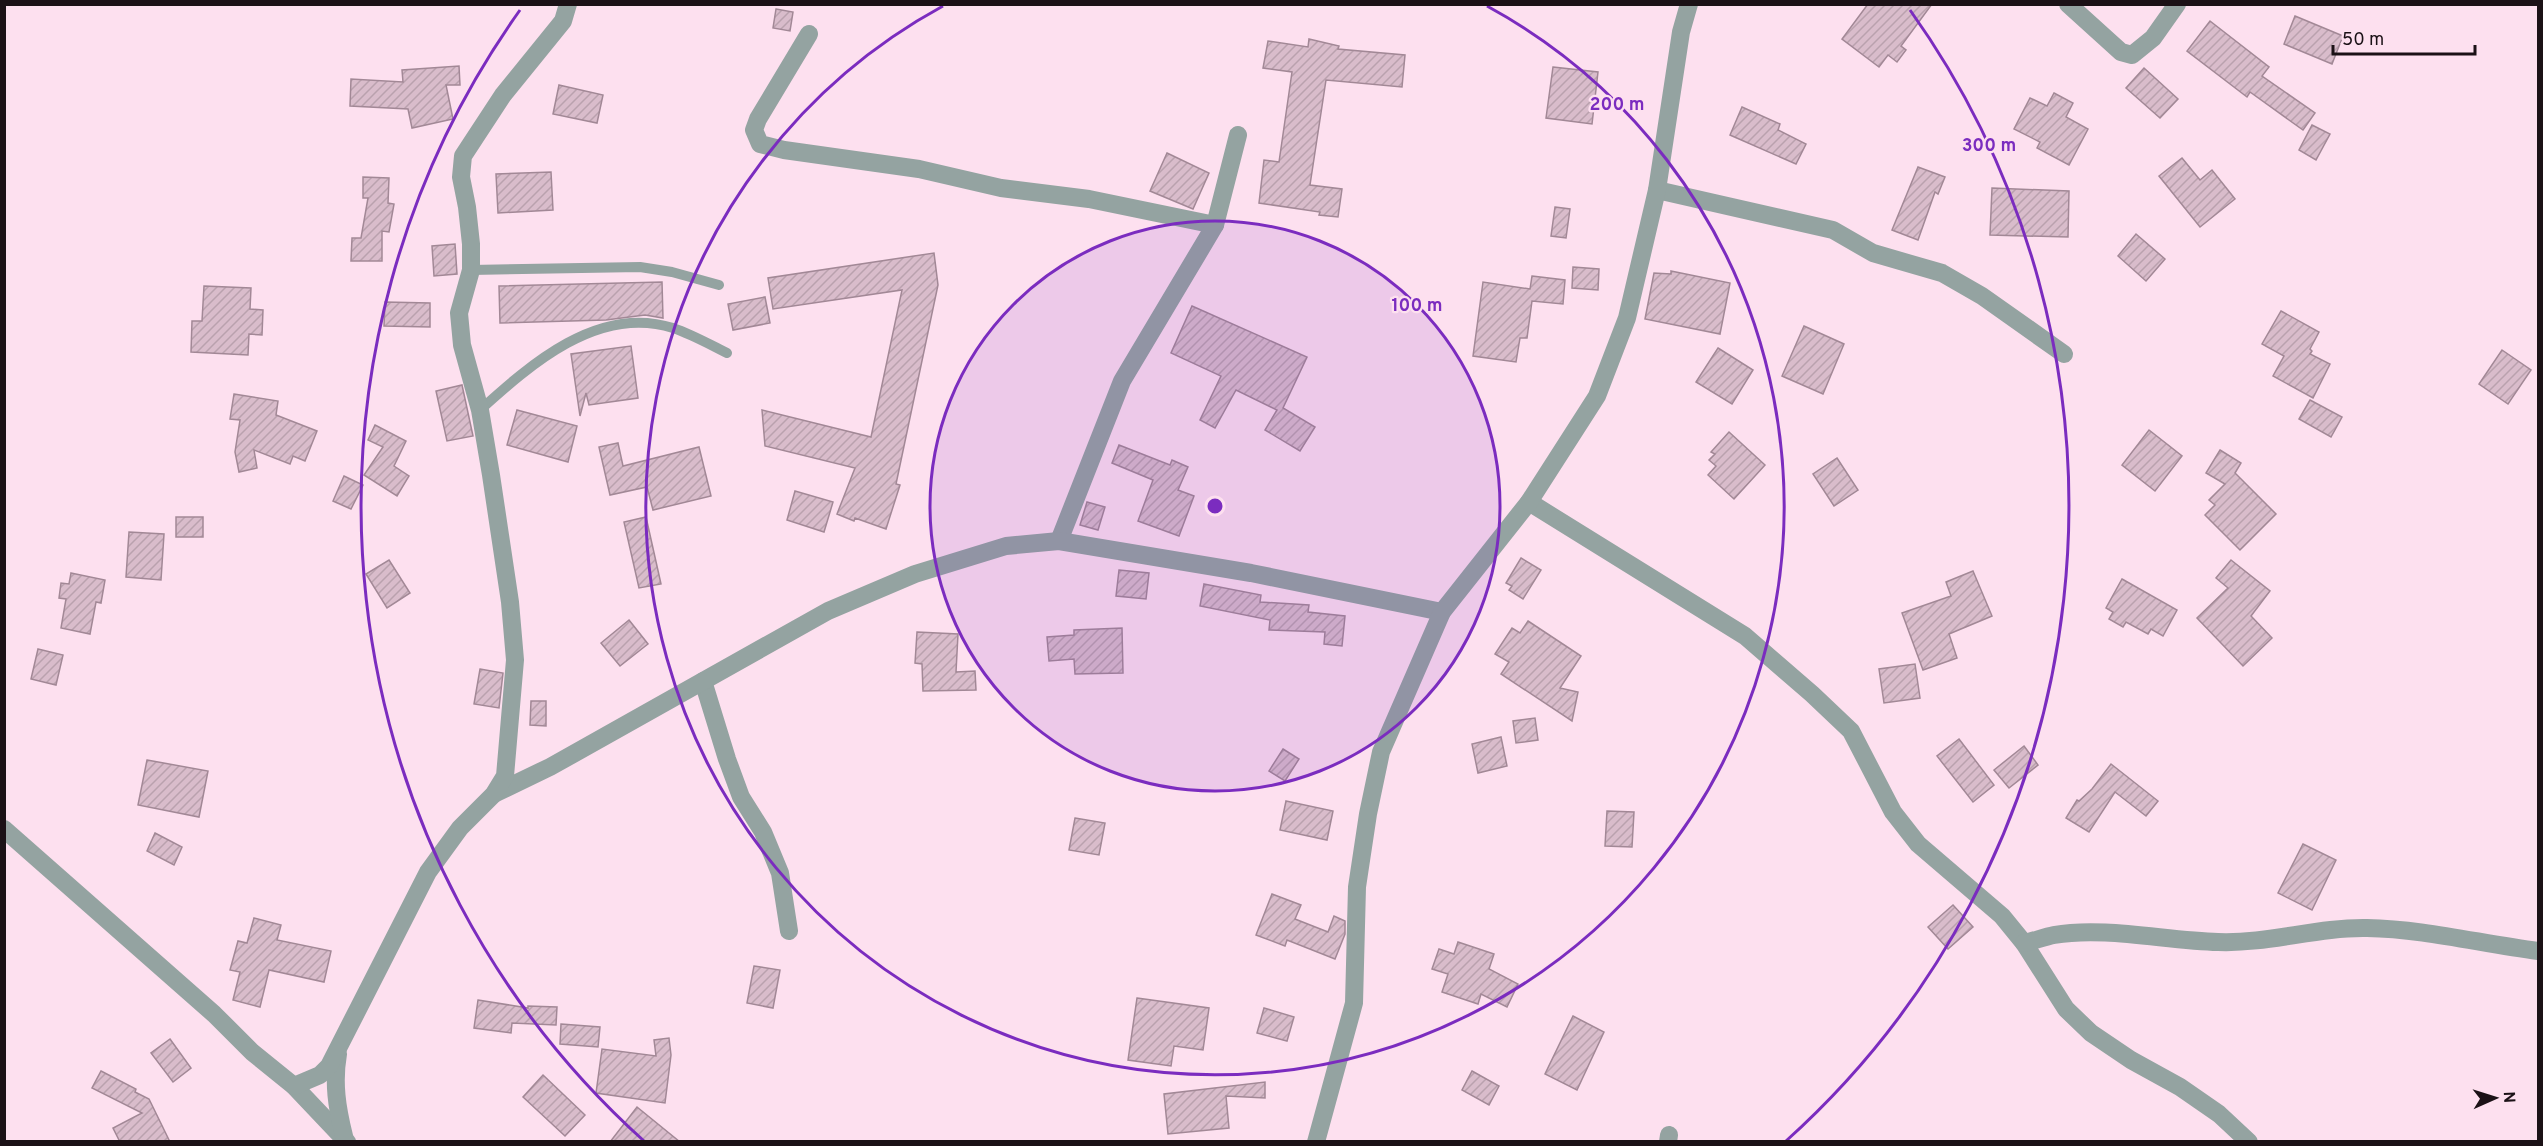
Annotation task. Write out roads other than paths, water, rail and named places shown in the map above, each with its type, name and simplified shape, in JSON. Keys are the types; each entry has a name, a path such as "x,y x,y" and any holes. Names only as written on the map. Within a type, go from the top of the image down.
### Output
{"street":[{"path":"294,1086 320,1075 329,1066 428,872 460,828 494,794 505,776 515,660 510,602 480,410 462,345 459,313 471,270 467,207 461,177 463,156 503,94 563,21 568,4"},
{"path":"1316,1142 1354,1002 1357,888 1368,814 1381,752 1442,612 1529,502 1597,396 1627,318 1657,190 1681,33 1689,4"},
{"path":"2068,4 2121,52 2132,55 2153,38 2177,4"},
{"path":"809,34 758,119 754,130 760,144 784,150 919,169 1001,188 1089,199 1215,225"},
{"path":"1059,541 1122,381 1215,225 1238,135"},
{"path":"1657,190 1833,230 1873,253 1942,273 1982,296 2064,354"},
{"path":"1529,502 1745,636 1812,694 1851,731 1893,812 1918,844 2001,916 2024,943 2066,1009 2091,1033 2131,1060 2180,1087 2219,1114 2249,1142"},
{"path":"494,794 550,767 828,611 915,574 1006,546 1059,541 1251,573 1442,612"},
{"path":"703,681 741,797 763,832 780,873 789,931"},
{"path":"4,829 214,1014 252,1052 294,1086 345,1139"},
{"path":"2024,943 2055,935 2092,933 2220,942 2254,941 2326,930 2367,928 2419,932 2538,951"},
{"path":"340,1044 335,1073 336,1107 345,1139"}],"lane":[{"path":"471,270 640,267 672,272 719,285"},
{"path":"480,410 524,371 566,342 607,327 644,323 672,328 727,353"}]}
